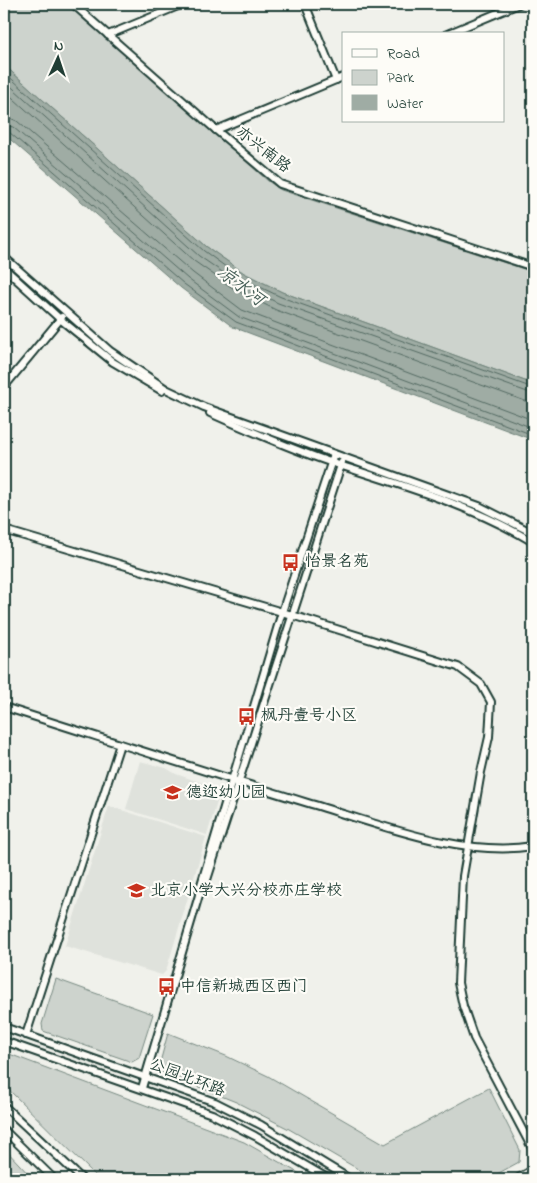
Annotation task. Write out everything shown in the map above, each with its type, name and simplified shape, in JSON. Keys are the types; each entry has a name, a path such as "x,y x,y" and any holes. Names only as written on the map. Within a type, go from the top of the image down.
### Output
{"main road":[{"path":"519,1179 533,1171"}],"street":[{"name":"亦兴南路","path":"72,4 280,184 533,267"},
{"path":"108,35 183,4"},
{"path":"216,130 340,78 305,4"},
{"path":"452,32 519,4"},
{"path":"4,257 110,351 166,389 204,407 479,506 533,533"},
{"path":"4,268 60,319 112,362 172,397 263,437 475,512 533,542"},
{"path":"4,387 66,312"},
{"path":"142,1088 282,612 334,454"},
{"path":"199,895 204,889 240,782 344,457"},
{"path":"4,530 282,612 458,667 481,684 490,702 490,737 481,772 463,876 458,984 474,1038 533,1150"},
{"path":"4,706 232,780 424,838 467,846 505,848 533,846"},
{"path":"26,1035 120,744"},
{"name":"公园北环路","path":"4,1027 215,1102 261,1125 350,1179"},
{"name":"公园北环路","path":"4,1042 142,1088 212,1114 255,1136 329,1179"},
{"path":"4,1106 80,1177"},
{"path":"4,1130 54,1179"}],"shaded area":[{"name":"德迩幼儿园","path":"140,761 166,768 176,774 211,786 218,799 207,835 126,809"},
{"name":"北京小学大兴分校亦庄学校","path":"109,806 206,837 166,971 162,975 65,946"}],"green space":[{"path":"4,4 68,4 268,181 281,190 533,272 533,384 282,292 244,273 207,247 4,65"},
{"path":"56,979 153,1014 139,1058 132,1062 43,1031 42,1024"},
{"path":"168,1033 226,1056 268,1076 385,1144 489,1088 520,1150 519,1162 488,1179 375,1179 289,1129 236,1102 161,1072 159,1066"},
{"path":"4,1052 244,1142 309,1179 99,1179 4,1085"},
{"path":"4,1148 33,1179 4,1179"}],"water":[{"name":"凉水河","path":"4,65 207,247 244,273 282,292 533,384 533,440 233,327 181,288 4,134"}],"place":[{"name":"怡景名苑","path":"291,562"},
{"name":"枫丹壹号小区","path":"247,716"},
{"name":"德迩幼儿园","path":"172,793"},
{"name":"北京小学大兴分校亦庄学校","path":"136,891"},
{"name":"中信新城西区西门","path":"166,987"}]}
